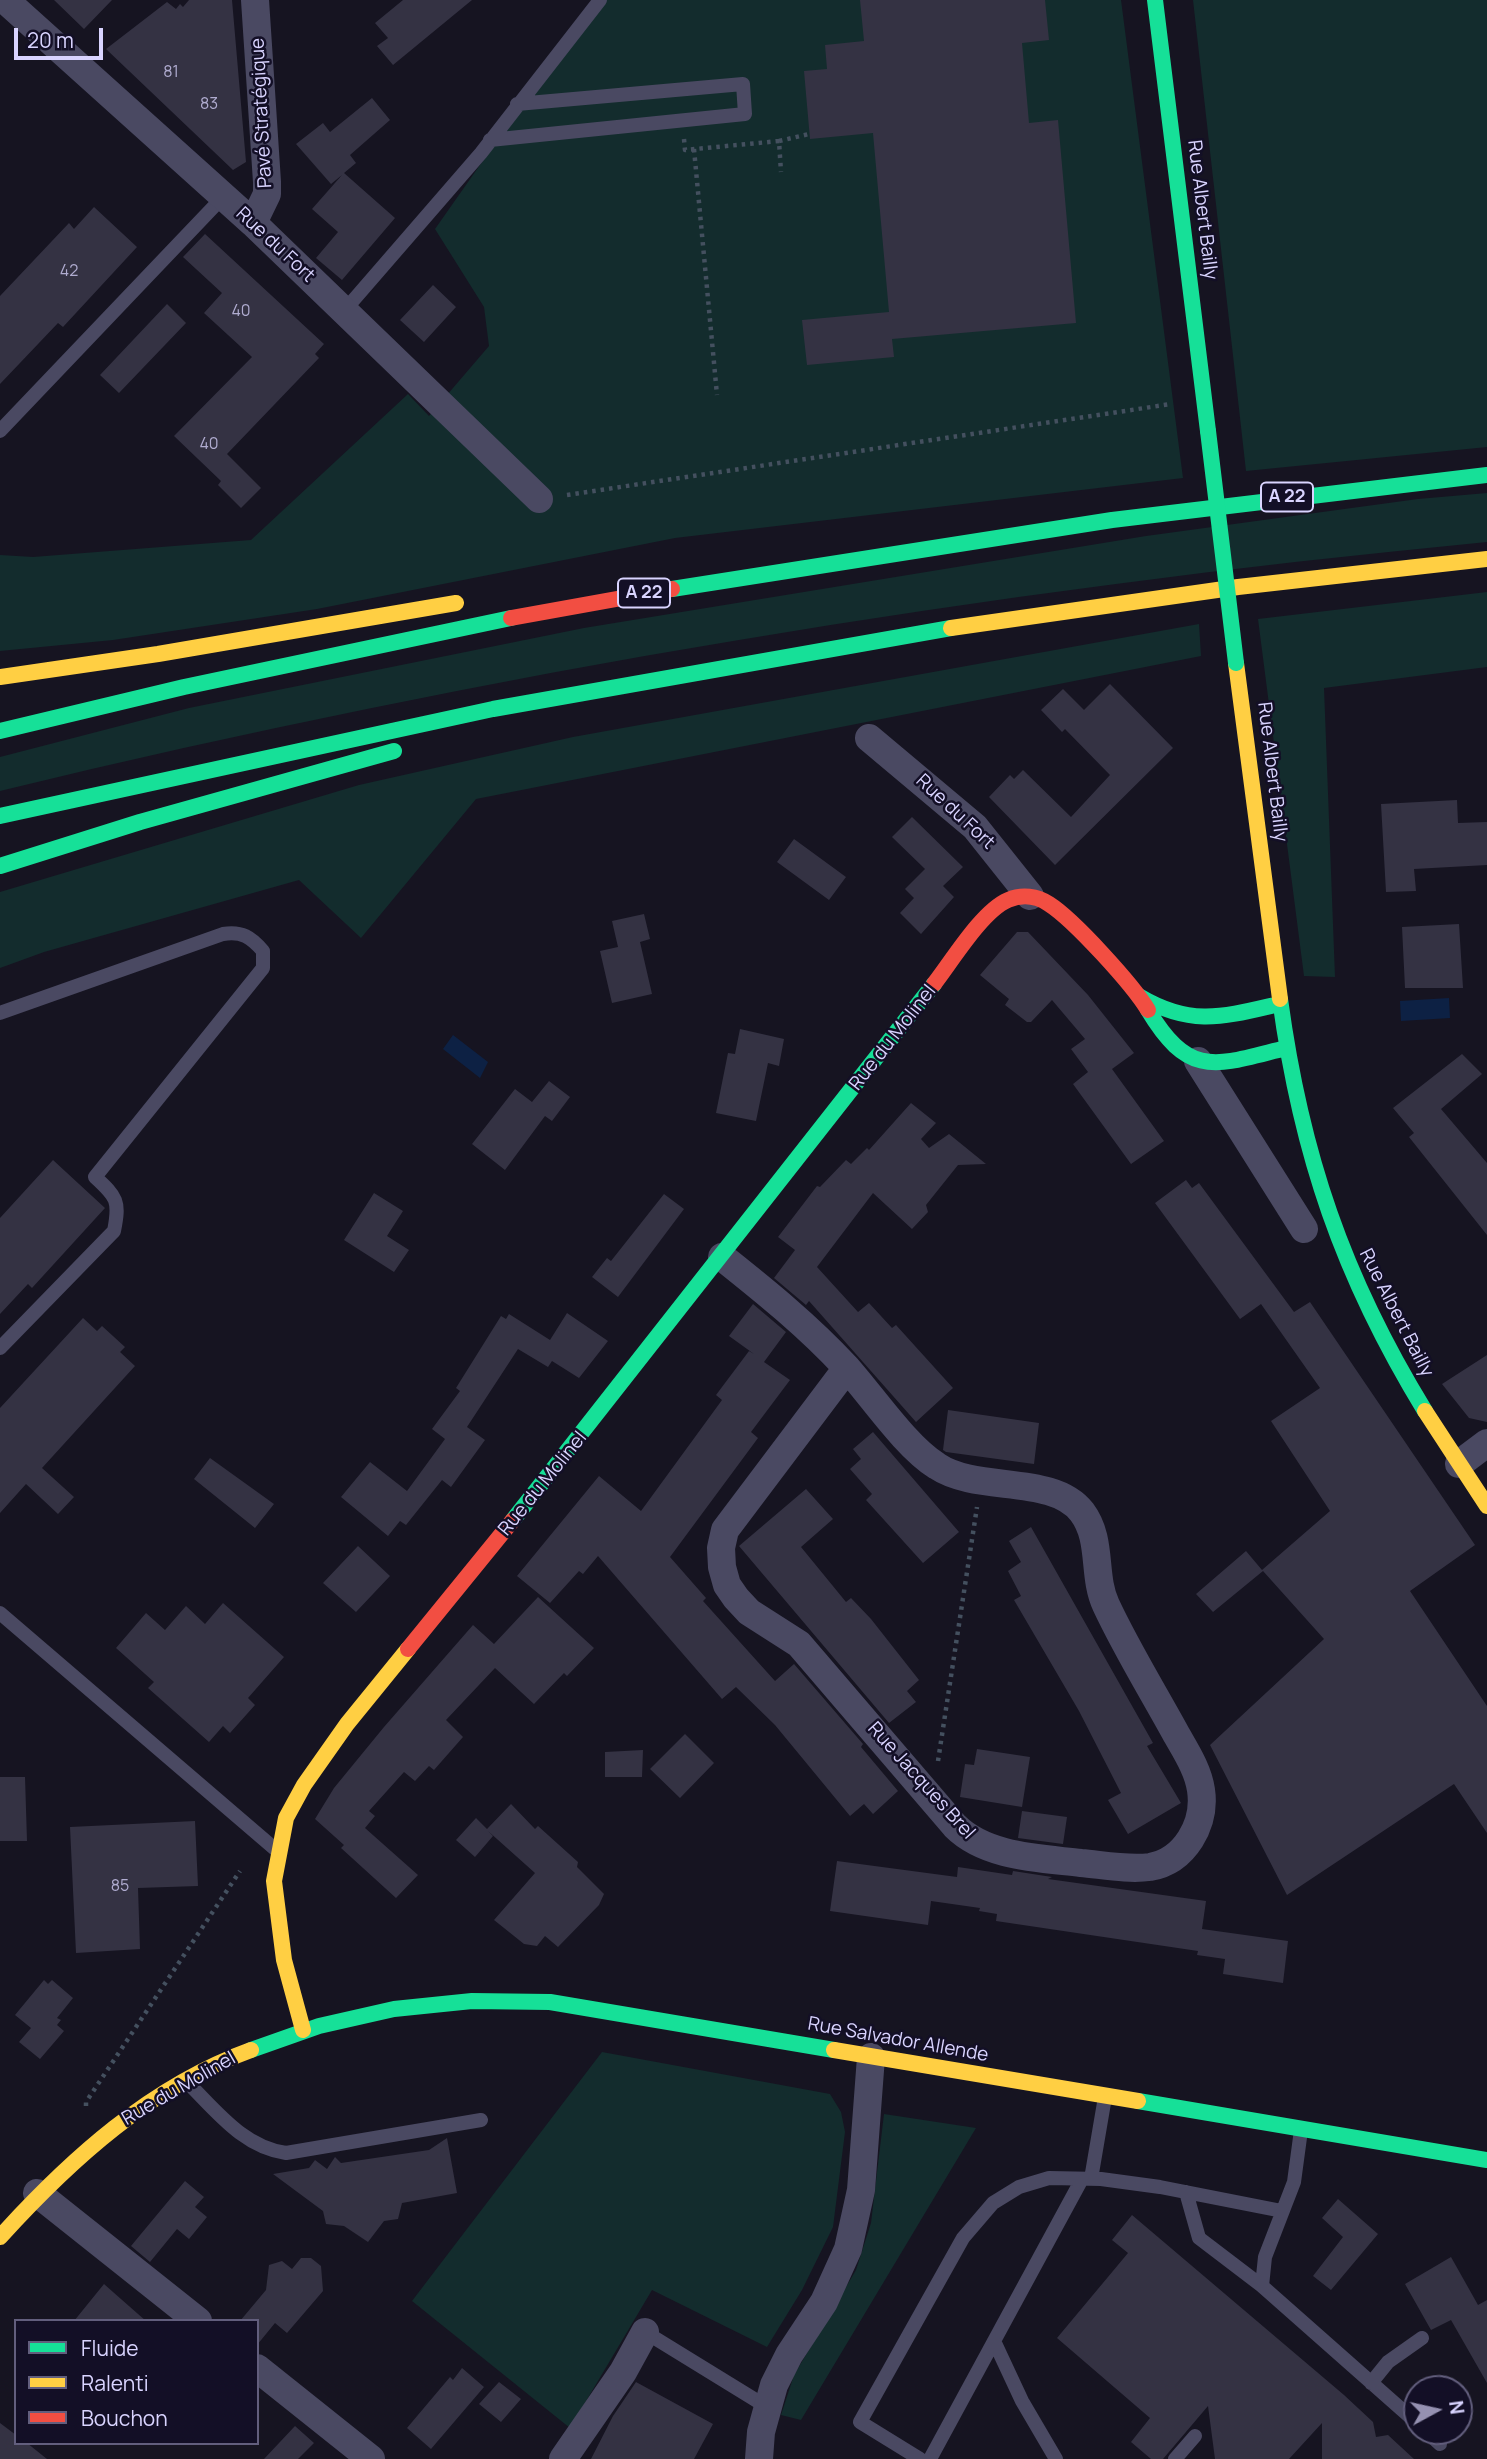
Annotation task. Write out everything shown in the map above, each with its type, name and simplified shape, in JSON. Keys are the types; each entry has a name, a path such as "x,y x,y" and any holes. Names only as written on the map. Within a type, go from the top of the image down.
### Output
{"main road":[{"name":"Rue Albert Bailly","path":"1155,0 1279,1004 1304,1137 1349,1270 1393,1360 1487,1506"},
{"name":"A 22","path":"0,731 204,682 538,613 921,547 1087,523 1487,475"},
{"path":"879,540 1087,523"},
{"path":"0,816 283,751 542,697 766,657 1126,602 1487,559"},
{"path":"0,677 146,656 471,600"},
{"path":"446,737 542,697"},
{"path":"0,866 127,826 406,748"},
{"name":"Rue du Molinel","path":"0,2237 37,2193 111,2128 186,2080 254,2047 303,2030 284,1960 276,1912 278,1852 286,1818 294,1801 329,1747 603,1409 993,909 1015,895 1030,895"},
{"path":"1030,895 1041,899 1062,914 1139,996 1166,1040 1180,1053 1198,1061 1232,1060 1286,1048"},
{"path":"1139,996 1168,1014 1199,1019 1279,1004"},
{"name":"Rue Salvador Allende","path":"303,2030 389,2008 477,2000 517,2000 595,2009 1487,2160"}],"street":[{"name":"Rue du Fort","path":"5,0 253,223 539,499"},
{"name":"Pavé Stratégique","path":"253,223 267,194 256,0"},
{"name":"Rue du Fort","path":"870,738 975,827 1030,895"},
{"path":"1198,1061 1304,1229"},
{"name":"Rue Jacques Brel","path":"722,1257 794,1315 847,1368 935,1465 953,1475 980,1482 1052,1492 1069,1500 1081,1511 1096,1543 1104,1602 1197,1773 1202,1810 1196,1829 1179,1853 1152,1867 1133,1868 992,1850 965,1836 799,1644 749,1612 727,1585 721,1548 725,1530 847,1368"},
{"path":"1459,1464 1487,1443"},
{"path":"759,2459 766,2407 789,2355 824,2302 848,2249 861,2189 871,2057"},
{"path":"37,2193 195,2319"},
{"path":"563,2459 623,2372 645,2332"},
{"path":"259,2370 371,2459"}],"lane":[{"path":"344,311 490,140 600,0"},
{"path":"490,140 746,114 743,84 517,104"},
{"path":"0,431 223,197"},
{"path":"0,1013 223,934 237,932 253,939 263,951 263,968 95,1177 114,1194 119,1209 114,1231 0,1348"},
{"path":"0,1613 278,1852"},
{"path":"186,2080 236,2130 264,2150 286,2153 481,2120"},
{"path":"930,2459 1087,2179 1106,2096"},
{"path":"1262,2286 1265,2258 1294,2182 1301,2129"},
{"path":"920,2459 860,2422 963,2238 993,2203 1019,2187 1049,2178 1087,2179 1186,2192 1282,2211"},
{"path":"1186,2192 1199,2238 1262,2286 1403,2411"},
{"path":"645,2332 766,2407"},
{"path":"1371,2383 1388,2362 1422,2338"},
{"path":"994,2341 1021,2401 1056,2459"},
{"path":"1175,2459 1195,2436"}],"path":[{"path":"682,121 685,150 779,141 809,134"},
{"path":"779,141 781,172"},
{"path":"694,149 717,395"},
{"path":"539,499 1178,403"},
{"path":"932,1798 980,1482"},
{"path":"85,2149 86,2102 262,1839"}],"green space":[{"path":"596,0 1121,0 1183,478 675,538 317,609 113,640 0,651 0,555 33,557 251,540 408,394 429,416 489,346 484,307 435,229"},
{"path":"1193,0 1487,0 1487,447 1246,471"},
{"path":"1487,493 1487,542 1112,584 739,640 368,709 0,791 0,757 189,708 584,628 1146,536 1418,499"},
{"path":"1487,592 1487,667 1324,688 1335,977 1304,976 1258,619"},
{"path":"1199,624 1201,656 476,799 361,938 299,880 44,952 0,968 0,892 359,785 573,737"},
{"path":"602,2052 830,2094 841,2112 845,2132 833,2227 802,2290 767,2347 652,2290 570,2428 412,2301"},
{"path":"884,2114 976,2128 801,2420 781,2415 794,2375 856,2270 871,2223"}],"water":[{"path":"1449,998 1450,1018 1401,1021 1400,1001"},
{"path":"453,1035 488,1062 480,1078 443,1049"}],"building":[{"path":"54,0 112,0 84,29"},
{"path":"189,0 232,0 246,162 233,170 106,49 167,2 176,9 180,4 183,7"},
{"path":"403,0 472,0 393,65 377,46 388,38 375,23"},
{"path":"860,0 1045,0 1049,40 1022,43 1029,123 1058,120 1076,323 892,339 894,357 807,365 802,320 889,312 873,133 810,139 804,71 827,69 825,45 864,41"},
{"path":"372,98 390,120 350,155 356,163 344,173 395,218 342,280 316,258 338,232 312,209 342,175 331,184 296,144 323,123 330,132"},
{"path":"94,207 137,247 63,327 58,323 0,384 0,296 69,223 74,229"},
{"path":"205,234 324,344 315,354 319,358 227,454 261,488 241,508 218,485 221,481 174,436 252,357 204,313 222,293 183,257"},
{"path":"433,285 456,307 424,342 400,320"},
{"path":"167,304 186,323 119,393 100,375"},
{"path":"1110,684 1173,748 1055,865 989,797 1010,775 1014,779 1023,770 1071,817 1110,775 1065,729 1062,732 1041,710 1063,689 1084,710"},
{"path":"1457,800 1458,823 1487,822 1487,865 1414,869 1416,891 1386,892 1381,804"},
{"path":"912,817 963,867 943,886 954,897 921,934 900,913 914,898 905,889 925,869 892,837"},
{"path":"794,839 846,877 829,900 777,862"},
{"path":"644,914 650,939 640,942 652,994 612,1003 600,951 618,947 612,921"},
{"path":"1459,924 1463,988 1405,988 1402,927"},
{"path":"1017,932 1028,932 1088,995 1134,1053 1112,1069 1164,1141 1131,1164 1073,1084 1088,1072 1071,1049 1085,1039 1052,1000 1031,1022 1027,1022 1005,1005 1009,999 980,975"},
{"path":"740,1029 784,1039 779,1066 768,1063 756,1121 716,1113 728,1053 735,1054"},
{"path":"1462,1054 1482,1074 1441,1109 1487,1163 1487,1235 1409,1137 1414,1133 1393,1108"},
{"path":"549,1081 570,1097 552,1121 545,1116 505,1170 472,1144 515,1089 532,1102"},
{"path":"911,1103 936,1123 921,1139 929,1148 949,1134 986,1164 958,1165 926,1205 928,1212 912,1229 873,1193 817,1267 858,1312 869,1303 892,1328 896,1325 953,1388 916,1422 809,1301 806,1305 774,1278 795,1250 778,1237 817,1186 820,1187 846,1160 851,1164 867,1148 869,1150"},
{"path":"53,1160 105,1208 32,1288 28,1284 0,1314 0,1218"},
{"path":"1186,1180 1192,1188 1199,1183 1294,1312 1310,1302 1475,1545 1410,1591 1487,1706 1487,1833 1454,1784 1287,1895 1210,1745 1324,1639 1263,1571 1213,1612 1196,1594 1246,1551 1262,1570 1330,1511 1271,1421 1320,1388 1261,1304 1240,1319 1155,1203"},
{"path":"374,1193 403,1211 387,1236 409,1250 394,1272 344,1240"},
{"path":"664,1194 684,1209 618,1297 592,1277 607,1258 611,1261"},
{"path":"753,1304 786,1332 764,1362 790,1380 751,1432 758,1438 670,1557 706,1598 703,1601 775,1681 794,1664 863,1744 861,1747 898,1791 873,1814 864,1804 850,1816 775,1725 736,1687 722,1699 598,1556 583,1574 579,1571 550,1603 517,1576 599,1476 641,1511 722,1400 716,1395 749,1351 754,1354 729,1336"},
{"path":"567,1313 608,1341 579,1378 552,1361 548,1367 518,1349 467,1427 485,1440 451,1487 442,1480 406,1525 400,1521 388,1536 341,1497 370,1462 407,1491 445,1439 432,1429 460,1391 456,1388 501,1316 506,1319 509,1314 550,1340"},
{"path":"83,1318 97,1331 102,1326 125,1347 120,1352 135,1366 42,1468 74,1497 58,1514 26,1484 0,1513 0,1408"},
{"path":"1487,1355 1487,1422 1469,1418 1442,1384"},
{"path":"948,1410 1039,1423 1034,1464 946,1452 943,1450"},
{"path":"873,1432 959,1532 923,1563 866,1500 872,1494 850,1469 861,1459 853,1449"},
{"path":"210,1458 274,1504 255,1528 194,1479"},
{"path":"806,1489 833,1519 801,1547 846,1602 851,1598 871,1619 919,1680 907,1691 916,1702 889,1723 739,1546"},
{"path":"1031,1527 1153,1743 1147,1746 1181,1803 1128,1834 1108,1800 1121,1793 1079,1711 1014,1600 1021,1596 1008,1571 1021,1562 1009,1541"},
{"path":"358,1546 390,1576 356,1612 323,1583"},
{"path":"538,1597 594,1648 567,1676 564,1673 534,1704 495,1668 446,1720 463,1737 434,1770 429,1766 415,1781 404,1772 369,1811 375,1816 365,1828 418,1875 396,1898 341,1848 344,1845 315,1819 334,1788 473,1625 494,1644"},
{"path":"223,1603 284,1657 248,1698 255,1705 230,1733 223,1726 209,1742 148,1688 154,1682 116,1648 146,1613 165,1630 186,1606 205,1624"},
{"path":"685,1734 714,1763 680,1798 650,1769"},
{"path":"977,1749 1030,1757 1022,1807 960,1797 965,1764 974,1765"},
{"path":"643,1750 642,1777 605,1777 605,1752"},
{"path":"0,1777 25,1777 27,1841 0,1841"},
{"path":"511,1804 535,1829 538,1826 578,1862 577,1867 604,1894 599,1905 558,1947 545,1936 537,1946 524,1944 494,1920 535,1873 488,1831 493,1836 475,1857 456,1840 476,1818 487,1829"},
{"path":"1022,1811 1067,1817 1063,1844 1018,1838"},
{"path":"195,1821 198,1886 138,1888 140,1949 76,1953 70,1827"},
{"path":"837,1861 957,1877 958,1867 1012,1875 1013,1871 1052,1877 1048,1879 1206,1901 1202,1929 1288,1941 1283,1983 1223,1974 1225,1959 1197,1955 1198,1951 996,1921 997,1914 979,1911 980,1908 931,1901 928,1925 830,1911"},
{"path":"44,1980 48,1984 52,1980 73,1998 57,2018 61,2020 57,2025 64,2031 40,2059 19,2042 31,2028 15,2015"},
{"path":"447,2138 457,2193 402,2203 398,2219 384,2221 368,2242 344,2226 326,2224 323,2211 273,2174 309,2168 315,2160 327,2169 335,2157 341,2163 429,2150"},
{"path":"185,2181 204,2197 195,2207 207,2217 189,2239 177,2229 150,2262 131,2246"},
{"path":"1338,2199 1378,2234 1331,2290 1313,2276 1343,2237 1322,2218"},
{"path":"1132,2215 1344,2395 1373,2422 1376,2437 1388,2435 1414,2459 1322,2459 1322,2423 1289,2459 1215,2459 1208,2406 1163,2459 1151,2459 1131,2442 1150,2418 1057,2338 1128,2253 1112,2240"},
{"path":"1451,2257 1478,2305 1487,2300 1487,2383 1451,2320 1431,2330 1405,2284"},
{"path":"301,2258 311,2258 321,2266 323,2291 287,2333 275,2323 259,2343 259,2319 242,2319 266,2290 269,2265 282,2261 292,2269"},
{"path":"104,2284 144,2319 76,2319"},
{"path":"462,2368 484,2387 431,2449 407,2428 450,2377 453,2380"},
{"path":"499,2382 521,2399 501,2422 479,2404"},
{"path":"636,2382 713,2424 694,2459 591,2459 613,2416"},
{"path":"0,2423 14,2434 14,2445 30,2445 47,2459 0,2459"},
{"path":"295,2426 314,2443 298,2459 264,2459"}],"traffic: fast":[{"path":"1155,0 1208,431"},
{"path":"1208,431 1236,663"},
{"path":"672,589 1112,520 1487,475"},
{"path":"0,731 184,687 511,618"},
{"path":"0,816 493,709 951,628"},
{"path":"0,866 140,822 394,751"},
{"path":"513,1520 934,984"},
{"path":"1139,996 1158,1006 1191,1016 1241,1013 1279,1004"},
{"path":"1280,999 1300,1110 1330,1213 1371,1312 1425,1411"},
{"path":"1148,1010 1178,1048 1207,1062 1241,1059 1286,1048"},
{"path":"251,2050 319,2026 394,2009 472,2001 550,2002 834,2050"},
{"path":"1138,2101 1487,2160"}],"traffic: slow":[{"path":"951,628 1238,587 1487,559"},
{"path":"0,677 158,654 456,603"},
{"path":"1236,663 1280,999"},
{"path":"1425,1411 1487,1506"},
{"path":"303,2030 284,1960 274,1881 286,1818 304,1785 347,1724 408,1649"},
{"path":"0,2237 55,2180 114,2128 179,2084 214,2065 251,2050"},
{"path":"834,2050 1138,2101"}],"traffic: jam":[{"path":"511,618 672,589"},
{"path":"934,984 988,915 1008,900 1029,897 1049,904 1073,924 1117,970 1148,1010"},
{"path":"408,1649 513,1520"}]}
